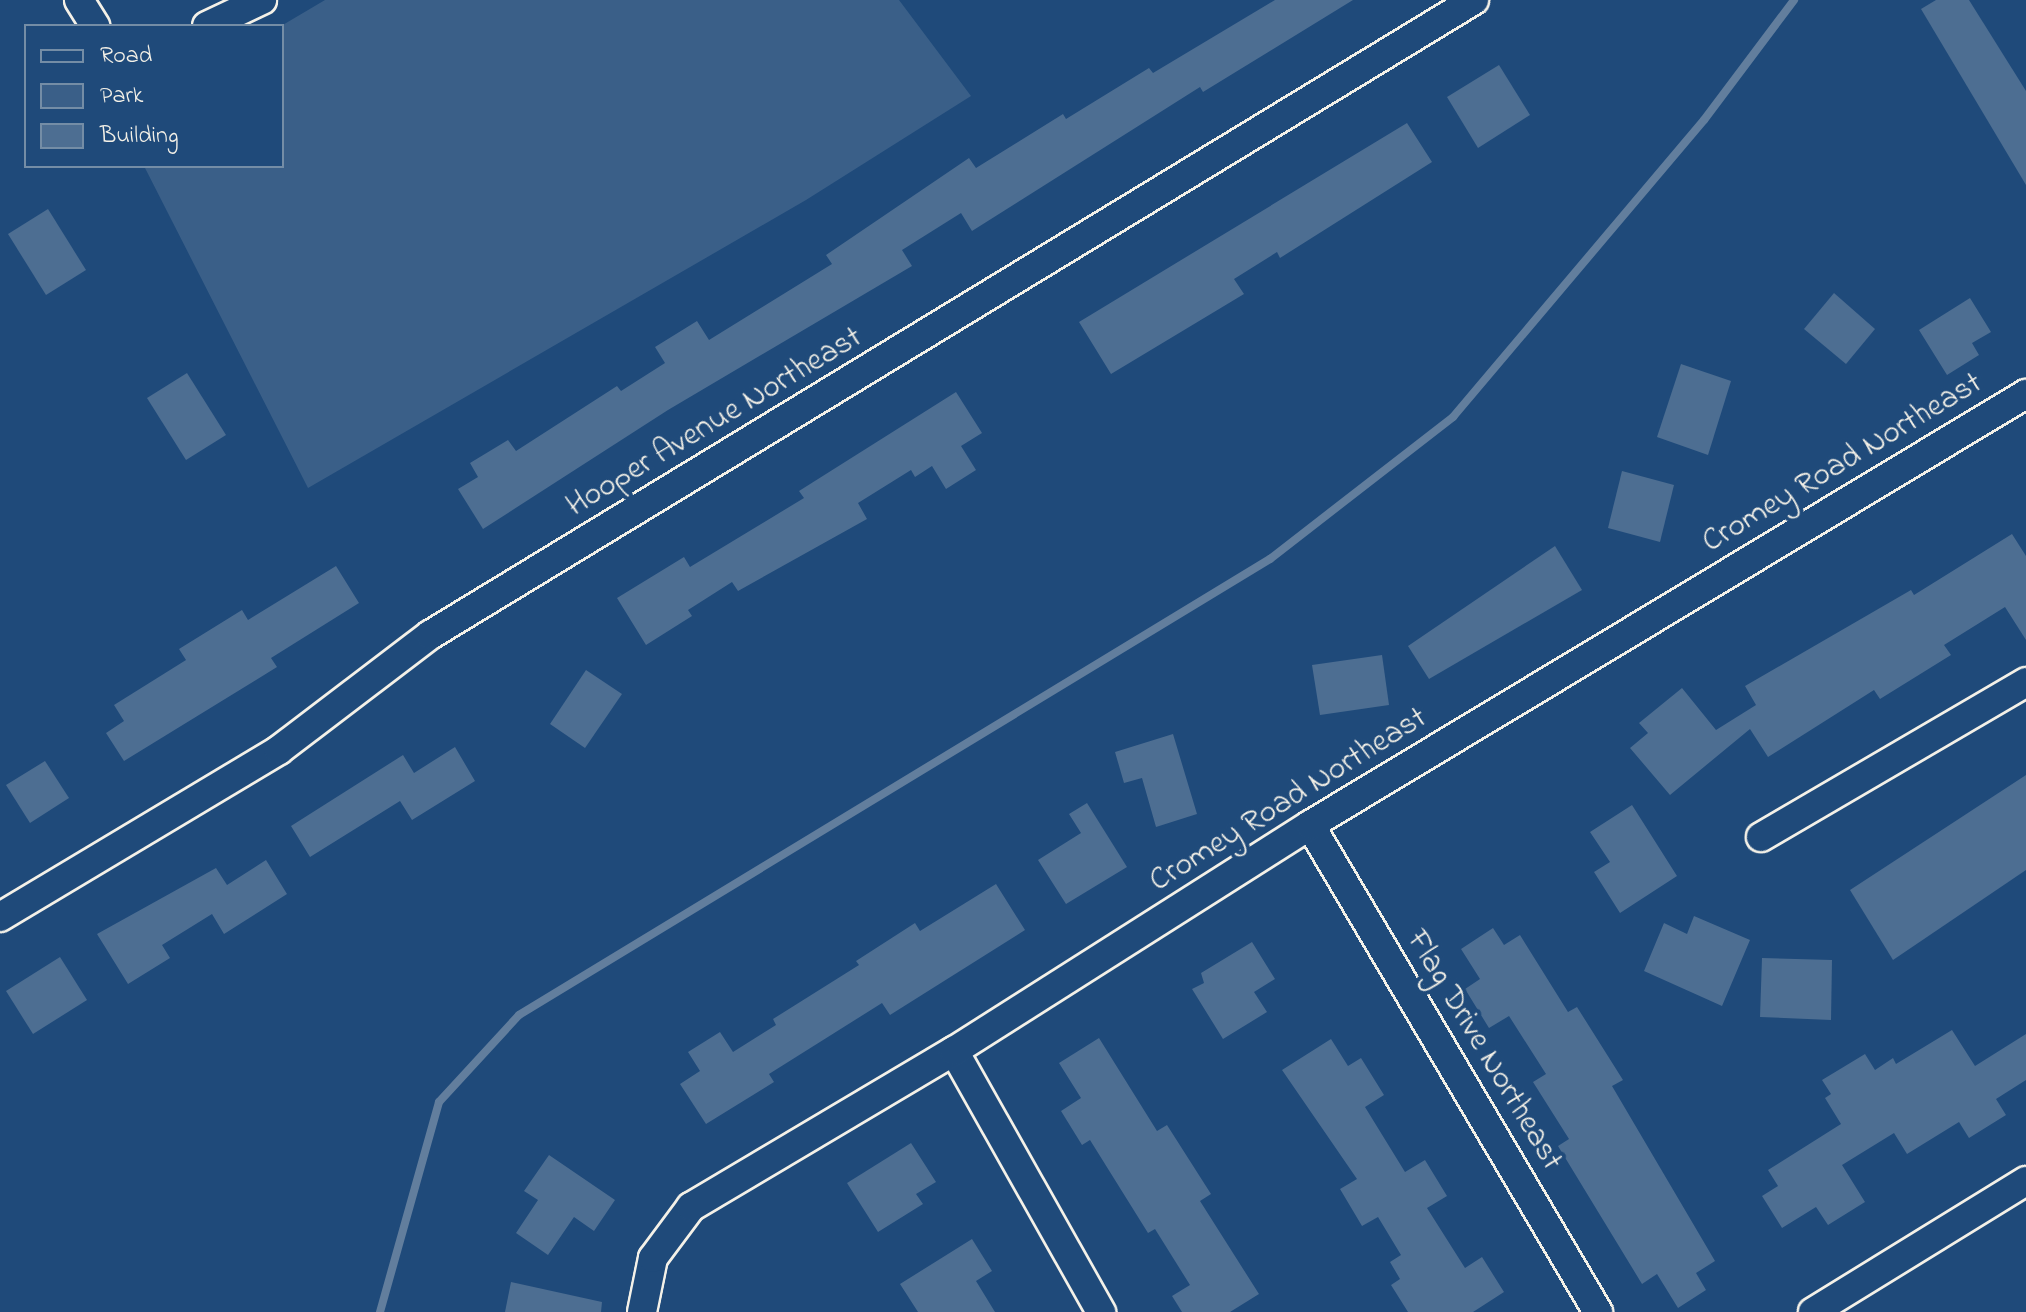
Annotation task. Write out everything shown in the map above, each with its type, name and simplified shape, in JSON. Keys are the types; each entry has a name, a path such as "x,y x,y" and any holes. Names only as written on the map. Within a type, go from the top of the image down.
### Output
{"street":[{"path":"79,0 94,24"},
{"path":"211,24 262,0"},
{"name":"Hooper Avenue Northeast","path":"0,917 279,750 430,635 1474,0"},
{"name":"Cromey Road Northeast","path":"642,1312 653,1258 691,1207 954,1051 1310,825 2026,394"},
{"path":"1761,837 2026,682"},
{"name":"Flag Drive Northeast","path":"1310,825 1598,1312"},
{"path":"954,1051 1101,1312"},
{"path":"1813,1312 2026,1181"}],"green space":[{"path":"325,0 899,0 971,96 806,200 308,488 145,168 284,168 284,24"}],"building":[{"path":"1275,0 1353,0 1203,92 1200,87 972,231 961,213 902,250 912,266 668,410 483,529 458,489 478,477 470,463 508,440 516,451 617,386 621,391 665,363 655,347 697,321 709,340 832,264 826,255 969,158 976,168 1063,114 1066,119 1149,68 1153,73"},
{"path":"1936,0 1969,0 2026,91 2026,185 1921,9"},
{"path":"1499,65 1530,115 1478,148 1447,97"},
{"path":"1407,123 1432,162 1280,258 1277,252 1234,279 1244,294 1111,374 1079,322"},
{"path":"48,209 86,270 46,295 8,234"},
{"path":"1834,293 1875,329 1846,364 1804,329"},
{"path":"1970,298 1991,332 1972,343 1979,355 1947,375 1919,330"},
{"path":"1681,364 1731,381 1708,455 1657,437"},
{"path":"187,373 226,435 186,460 147,398"},
{"path":"956,392 982,433 961,446 976,470 946,489 932,466 915,477 911,470 858,503 867,519 738,591 732,582 688,610 692,616 646,645 617,598 684,557 690,567 804,498 799,491"},
{"path":"1622,471 1674,485 1660,542 1608,528"},
{"path":"2012,534 2026,556 2026,640 2005,607 1944,645 1951,655 1880,699 1874,690 1768,757 1750,729 1670,795 1630,748 1648,733 1639,723 1682,688 1716,730 1756,705 1745,686 1911,590 1914,595"},
{"path":"1555,546 1582,590 1429,679 1408,646"},
{"path":"336,566 359,603 271,658 277,667 124,761 106,733 124,721 114,705 186,660 179,649 242,610 248,620"},
{"path":"1382,655 1389,705 1320,715 1312,665"},
{"path":"586,670 622,694 585,748 550,724"},
{"path":"1173,734 1197,814 1156,827 1142,778 1124,783 1115,752"},
{"path":"455,747 475,781 412,820 400,801 310,857 291,826 403,755 414,773"},
{"path":"45,761 69,798 30,823 6,785"},
{"path":"2026,775 2026,870 1893,960 1850,890"},
{"path":"1087,803 1127,867 1066,904 1038,860 1081,833 1069,814"},
{"path":"1632,805 1677,876 1620,913 1594,872 1610,862 1590,832"},
{"path":"266,860 287,894 224,934 212,914 162,945 170,958 128,984 97,934 216,868 227,885"},
{"path":"996,884 1025,930 890,1015 882,1003 769,1074 774,1082 706,1124 680,1084 700,1071 688,1052 720,1032 733,1052 776,1025 773,1019 859,965 856,961 915,923 920,931"},
{"path":"1694,916 1750,940 1722,1006 1644,971 1664,923 1687,934"},
{"path":"1493,928 1504,945 1520,935 1568,1012 1577,1007 1623,1080 1612,1086 1715,1261 1696,1273 1706,1290 1678,1308 1657,1274 1642,1284 1558,1146 1569,1139 1533,1082 1546,1074 1509,1016 1489,1028 1465,989 1480,979 1461,949"},
{"path":"1252,942 1275,979 1254,992 1267,1012 1223,1039 1192,989 1204,983 1201,973"},
{"path":"60,957 87,1000 33,1034 6,991"},
{"path":"1762,958 1832,960 1831,1020 1760,1017"},
{"path":"1952,1030 1975,1066 2026,1034 2026,1080 1996,1099 2006,1115 1969,1138 1959,1122 1907,1154 1894,1133 1842,1165 1865,1202 1828,1225 1816,1207 1782,1228 1762,1196 1778,1186 1768,1170 1841,1124 1825,1098 1831,1094 1822,1080 1865,1054 1875,1070 1893,1058 1896,1064"},
{"path":"1099,1038 1157,1131 1167,1125 1211,1194 1200,1201 1259,1294 1230,1312 1182,1312 1172,1296 1190,1285 1155,1229 1148,1233 1090,1140 1082,1145 1061,1111 1081,1098 1059,1063"},
{"path":"1331,1039 1348,1066 1361,1058 1384,1095 1365,1107 1405,1172 1425,1160 1447,1196 1427,1208 1465,1268 1482,1257 1504,1292 1473,1312 1408,1312 1391,1285 1400,1279 1390,1262 1401,1255 1378,1217 1362,1226 1340,1189 1357,1179 1282,1070"},
{"path":"911,1143 936,1182 916,1194 923,1204 878,1232 847,1183"},
{"path":"549,1155 615,1200 594,1231 574,1217 548,1255 516,1233 538,1200 524,1191"},
{"path":"972,1239 992,1271 976,1281 995,1312 918,1312 900,1284"},
{"path":"511,1282 602,1302 601,1312 505,1312"}],"waterway":[{"path":"380,1312 439,1102 519,1015 1270,559 1453,417 1704,120 1794,0"}]}
